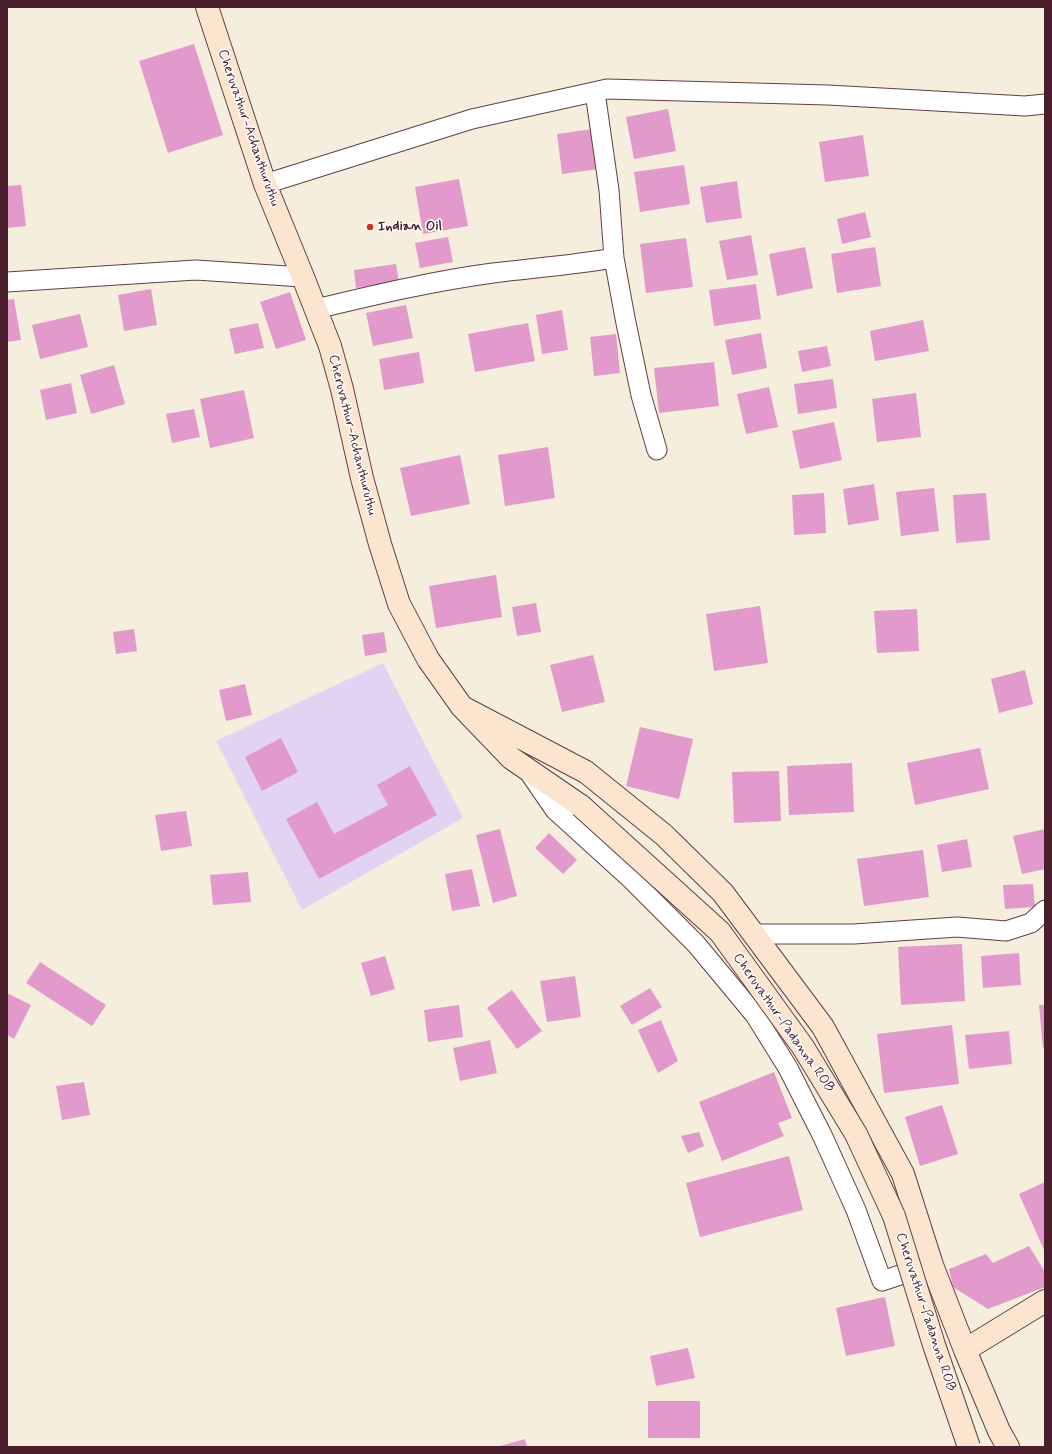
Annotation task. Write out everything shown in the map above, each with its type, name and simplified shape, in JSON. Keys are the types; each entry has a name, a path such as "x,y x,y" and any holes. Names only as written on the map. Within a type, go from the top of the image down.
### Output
{"main road":[{"name":"Cheruvathur-Achanthuruthu","path":"207,7 264,184 330,346 342,389 362,478 380,544 399,604 428,659 462,707 512,758 581,806"},
{"path":"462,707 586,772 664,835 723,893 823,1027 899,1167 932,1265 965,1350 999,1431 1008,1447"},
{"name":"Cheruvathur-Padanna ROB","path":"581,806 720,932 803,1047 856,1134 894,1216 934,1345 969,1447"},
{"path":"965,1350 1045,1301"}],"street":[{"path":"264,184 472,119 607,89 828,95 1025,106 1045,104"},
{"path":"595,92 609,190 614,258 641,395 657,450"},
{"path":"316,309 418,285 492,273 593,262 614,258"},
{"path":"7,282 196,270 303,277"},
{"path":"526,768 555,810 631,879 696,944 755,1015 788,1068 823,1137 856,1210 882,1281 932,1265"},
{"path":"754,934 854,934 957,927 1006,931 1030,923 1045,910"}],"shaded area":[{"path":"383,663 463,818 302,910 216,741"}],"building":[{"path":"194,44 223,135 168,153 139,61"},
{"path":"668,109 676,151 634,159 626,117"},
{"path":"592,129 598,169 562,174 557,134"},
{"path":"863,135 869,176 825,182 819,142"},
{"path":"684,165 690,204 640,212 634,172"},
{"path":"459,179 468,226 423,234 415,187"},
{"path":"737,181 742,218 706,223 700,187"},
{"path":"21,185 26,226 7,228 7,186"},
{"path":"865,212 871,237 842,244 837,219"},
{"path":"751,235 758,275 727,280 719,241"},
{"path":"448,237 453,262 420,268 415,243"},
{"path":"686,238 693,287 646,293 640,244"},
{"path":"805,247 813,288 777,296 769,254"},
{"path":"875,247 881,286 837,293 831,254"},
{"path":"396,264 399,282 356,288 354,270"},
{"path":"756,284 761,319 714,326 709,290"},
{"path":"151,289 157,325 124,331 118,295"},
{"path":"290,292 306,340 276,349 260,302"},
{"path":"14,299 21,340 7,342 7,300"},
{"path":"406,305 413,338 373,346 366,313"},
{"path":"562,310 568,350 542,354 536,315"},
{"path":"80,314 88,347 40,359 32,325"},
{"path":"923,320 929,351 875,361 870,331"},
{"path":"258,323 264,348 235,354 229,329"},
{"path":"528,323 535,361 475,372 468,334"},
{"path":"761,333 767,368 732,375 725,340"},
{"path":"616,334 620,373 594,376 590,337"},
{"path":"827,346 831,366 802,372 798,351"},
{"path":"419,352 424,383 384,390 379,359"},
{"path":"714,362 719,406 659,413 654,368"},
{"path":"114,365 125,404 91,414 80,375"},
{"path":"833,379 837,408 798,414 794,384"},
{"path":"71,383 77,413 46,420 40,390"},
{"path":"769,387 778,427 746,434 737,394"},
{"path":"244,390 254,438 210,448 200,399"},
{"path":"916,393 921,437 877,442 872,399"},
{"path":"194,409 200,437 172,443 166,414"},
{"path":"834,422 842,460 800,469 792,431"},
{"path":"548,447 555,498 505,506 498,455"},
{"path":"460,455 470,504 411,516 400,468"},
{"path":"874,484 879,520 848,525 843,489"},
{"path":"934,488 939,531 901,536 896,492"},
{"path":"824,493 826,533 794,535 792,495"},
{"path":"986,493 990,540 956,543 953,495"},
{"path":"496,575 502,617 436,628 429,586"},
{"path":"536,603 541,632 517,636 512,607"},
{"path":"760,606 768,663 714,671 706,614"},
{"path":"917,609 919,651 877,653 874,611"},
{"path":"134,629 137,651 116,654 113,632"},
{"path":"384,632 387,652 365,656 362,635"},
{"path":"593,655 605,702 562,712 550,665"},
{"path":"1025,670 1033,704 999,713 991,679"},
{"path":"245,684 252,715 226,721 219,690"},
{"path":"640,727 693,739 679,799 626,786"},
{"path":"281,738 298,772 262,791 245,757"},
{"path":"980,748 989,789 915,805 907,763"},
{"path":"852,763 854,812 789,815 787,766"},
{"path":"410,766 437,815 319,879 286,819 317,802 334,834 388,805 377,785"},
{"path":"779,771 781,821 734,823 732,772"},
{"path":"186,811 192,846 161,851 155,815"},
{"path":"500,829 517,896 493,903 476,835"},
{"path":"1045,829 1045,869 1022,874 1013,836"},
{"path":"549,833 577,860 563,874 535,848"},
{"path":"967,839 972,867 942,872 937,845"},
{"path":"923,850 929,897 864,906 857,859"},
{"path":"472,869 480,906 452,911 445,874"},
{"path":"248,872 251,902 213,905 210,875"},
{"path":"1033,884 1035,907 1005,909 1003,885"},
{"path":"962,944 965,1001 901,1005 898,947"},
{"path":"1019,953 1021,985 983,988 981,956"},
{"path":"385,956 395,989 371,996 361,963"},
{"path":"40,962 106,1005 92,1026 26,983"},
{"path":"575,976 581,1017 547,1022 540,981"},
{"path":"650,988 662,1007 632,1025 620,1006"},
{"path":"512,990 542,1031 517,1049 487,1008"},
{"path":"7,993 31,1005 14,1039 7,1035"},
{"path":"459,1005 463,1037 428,1042 424,1010"},
{"path":"1039,1005 1045,1005 1045,1047 1043,1048"},
{"path":"661,1020 678,1061 658,1073 638,1030"},
{"path":"952,1025 959,1084 884,1093 877,1034"},
{"path":"1009,1031 1012,1064 969,1069 965,1035"},
{"path":"490,1040 497,1073 460,1081 453,1048"},
{"path":"774,1072 792,1118 778,1123 784,1136 722,1161 699,1102"},
{"path":"84,1082 90,1115 62,1120 56,1086"},
{"path":"942,1105 958,1154 920,1166 905,1117"},
{"path":"699,1132 704,1146 688,1153 681,1136"},
{"path":"789,1156 803,1210 700,1237 686,1183"},
{"path":"1045,1182 1045,1252 1019,1194"},
{"path":"1029,1246 1045,1272 1045,1287 988,1309 953,1287 949,1269 986,1254 993,1263"},
{"path":"885,1297 895,1346 846,1356 836,1308"},
{"path":"688,1348 695,1378 656,1386 650,1356"},
{"path":"648,1401 700,1401 700,1438 648,1438"},
{"path":"525,1439 527,1447 500,1447 500,1446"}],"place":[{"name":"Indian Oil","path":"370,227"}]}
